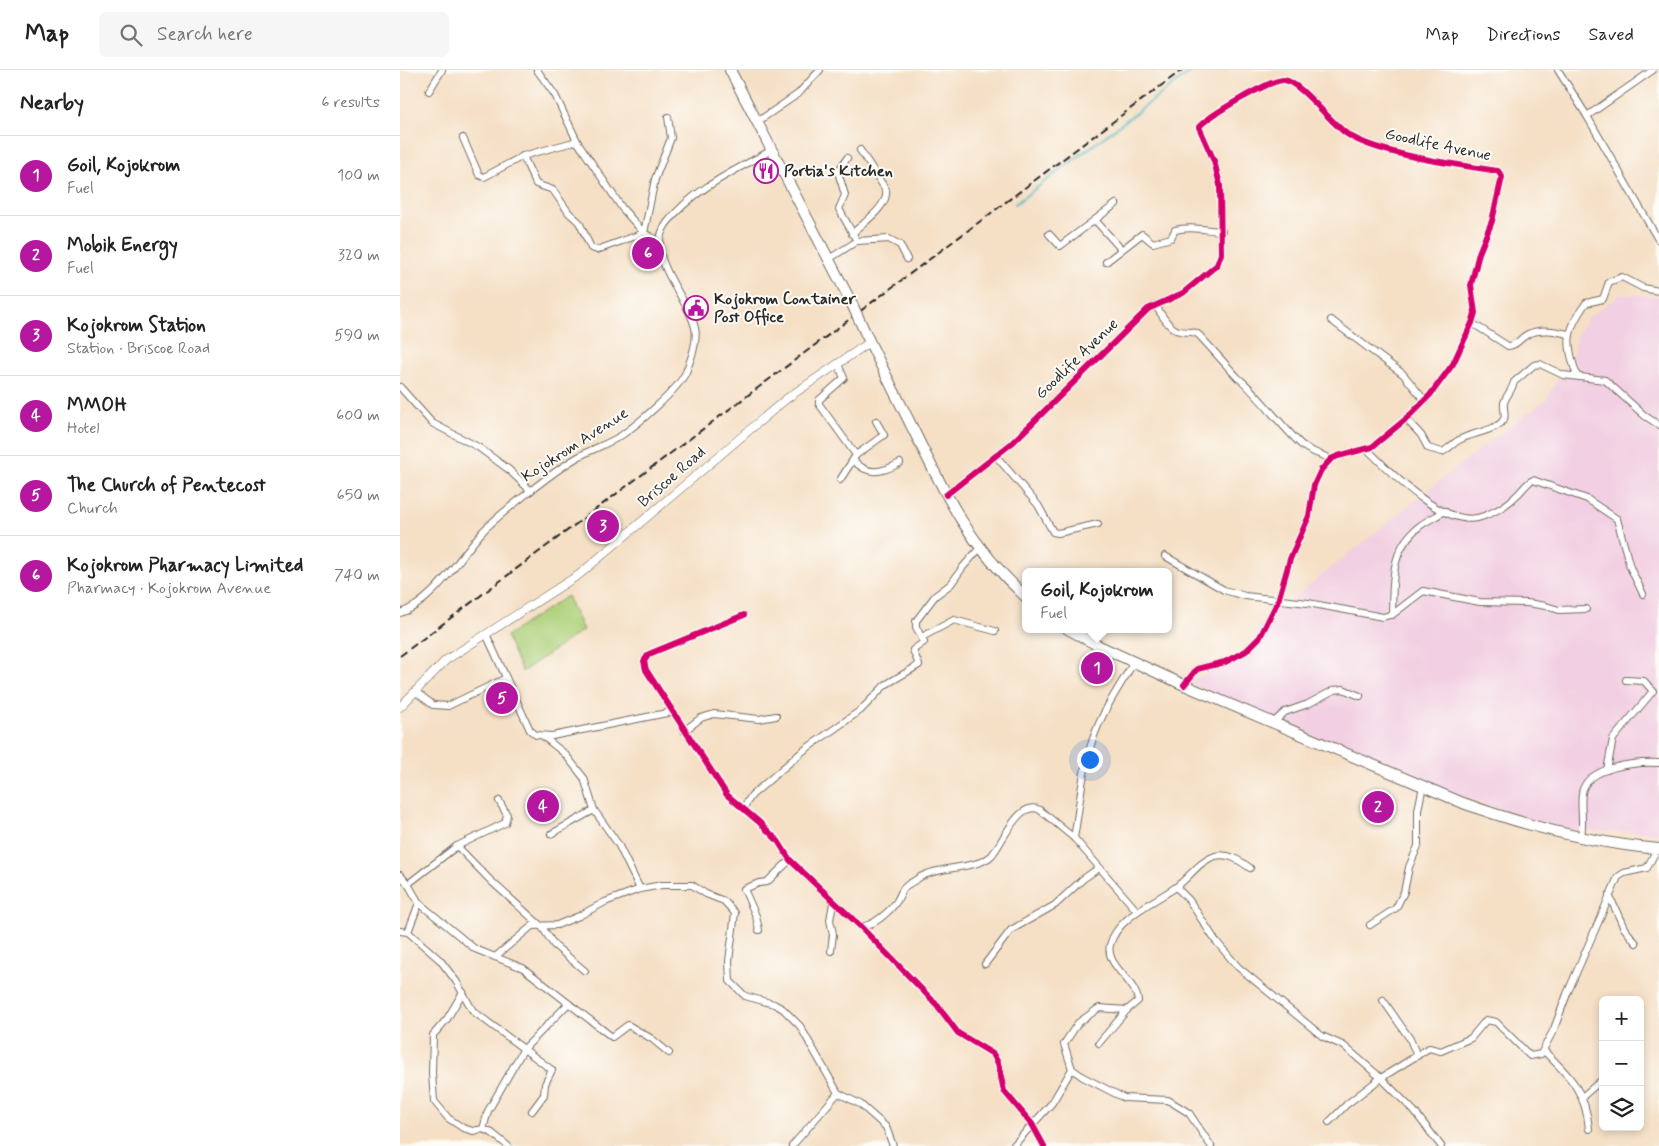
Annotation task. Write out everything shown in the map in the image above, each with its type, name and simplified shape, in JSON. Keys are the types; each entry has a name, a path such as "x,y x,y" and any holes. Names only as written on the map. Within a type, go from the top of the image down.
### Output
{"highway":[{"path":"730,70 851,302 946,495 979,549 1022,593"},
{"path":"1076,633 1184,685 1423,786 1502,817 1638,848 1658,849"}],"street":[{"path":"429,91 442,70"},
{"path":"537,70 555,95 577,141 622,208 644,234 660,242 666,224 694,197 719,179 772,150"},
{"path":"757,122 798,94 820,70"},
{"path":"1558,70 1587,116 1659,241"},
{"path":"1587,116 1653,70"},
{"name":"Goodlife Avenue","path":"946,495 996,456 1155,305 1183,294 1217,265 1221,254 1222,231 1220,185 1214,161 1199,127 1245,96 1275,80 1286,80 1299,88 1348,134 1381,148 1501,173 1492,221 1479,253 1471,285 1475,313 1453,364 1425,401 1406,419 1367,449 1331,459"},
{"path":"644,234 656,179 671,138 668,117"},
{"path":"463,138 481,177 523,156 577,141"},
{"path":"852,234 884,202 887,195 886,190 860,150"},
{"path":"523,156 536,184 553,190 571,216 579,222 593,249 597,250 644,234"},
{"path":"847,158 838,172 845,194 839,208 857,241"},
{"path":"1049,234 1060,246 1116,204"},
{"path":"1095,220 1121,249"},
{"path":"1106,262 1142,234 1153,243 1172,238 1175,230 1187,227 1198,230 1222,231"},
{"path":"829,259 857,241 894,240 900,245 907,259"},
{"name":"Kojokrom Avenue","path":"400,613 418,604 486,528 531,490 577,457 622,435 674,390 685,373 695,341 696,330 693,318 667,270 660,242"},
{"path":"1577,376 1569,354 1568,334 1586,302 1602,299 1606,287 1613,279 1622,277 1643,288 1659,291"},
{"path":"1155,305 1172,328 1179,331 1194,332 1199,335 1238,378 1244,380 1264,406 1304,447 1331,459 1321,470 1314,485 1309,516 1290,559 1278,601 1260,637 1252,647 1225,662 1197,668 1184,685"},
{"path":"1331,320 1403,374 1425,401"},
{"path":"1472,323 1508,346 1515,344 1527,334 1549,330 1568,334"},
{"name":"Briscoe Road","path":"400,707 446,660 487,636 580,574 753,425 796,391 870,342"},
{"path":"838,364 844,376 843,380 819,400 818,404 863,470 884,471 900,463"},
{"path":"1406,419 1421,435 1428,448 1442,452 1459,440 1476,432 1490,430 1501,423 1504,419 1504,402 1513,390 1514,382 1534,366 1540,364 1563,375 1605,380 1645,416 1659,425"},
{"path":"400,387 432,423 482,450 508,469 531,490"},
{"path":"840,480 854,458 884,435 876,421"},
{"path":"1367,449 1411,491 1445,511 1469,520 1478,519 1510,501 1533,480 1587,499 1617,519 1630,567 1643,594"},
{"path":"996,456 1038,505 1053,532 1058,533 1098,524"},
{"path":"1392,615 1394,567 1399,553 1419,527 1445,511"},
{"path":"743,808 752,795 803,750 861,710 885,684 918,666 913,651 924,643 916,627 916,621 935,596 951,584 979,549"},
{"path":"1165,556 1224,590 1278,601 1308,603 1383,617 1392,615 1423,591 1480,602 1543,605 1559,610 1586,609"},
{"path":"744,616 646,657 644,661 646,670 723,790 778,841 790,860 860,926 937,1006 958,1033 994,1054 998,1063 1004,1091 1023,1116 1032,1124 1044,1146"},
{"path":"922,637 954,620 995,631"},
{"path":"487,636 530,730 536,735 544,737 565,754 584,778 594,810 606,824 618,844 640,889"},
{"path":"1074,838 1093,737 1134,662"},
{"path":"416,692 433,705 448,706 461,702 506,678"},
{"path":"1606,770 1613,739 1653,691 1644,682 1626,680"},
{"path":"1274,722 1285,712 1308,704 1334,690 1343,689 1360,696"},
{"path":"544,737 672,712"},
{"path":"684,731 701,718 714,714 759,719 776,716"},
{"path":"1582,836 1584,819 1581,795 1584,786 1597,774 1606,770 1642,762 1659,763"},
{"path":"1370,925 1396,908 1404,892 1409,867 1418,846 1418,810 1423,786"},
{"path":"408,884 456,846 505,823 507,815 499,801"},
{"path":"860,926 868,926 876,921 895,903 904,888 926,873 986,860 1023,810 1033,807 1040,810 1074,838 1136,910"},
{"path":"551,834 594,810"},
{"path":"456,846 542,927 554,945 585,971"},
{"path":"1329,1122 1348,1104 1382,1078 1429,1048 1445,1050 1471,1038 1482,1023 1490,1019 1505,1030 1530,1056 1536,1056 1544,1051 1618,877 1624,873 1647,868 1658,849"},
{"path":"1099,1043 1127,1010 1138,1001 1137,993 1112,961 1110,953 1114,937 1136,910 1176,887 1205,860 1227,855 1238,859 1250,868"},
{"path":"759,930 744,889 759,882 767,882 790,860"},
{"path":"985,964 1012,930 1055,905 1083,879 1099,868"},
{"path":"400,875 408,884 419,903 475,949 524,968 568,1004 612,1036 628,1025 652,1039 669,1053"},
{"path":"495,957 528,928 557,925 605,902 640,889 668,884 692,885 732,907 736,918 729,961 730,981 745,996 774,1004 783,1009 800,1026 838,1093 860,1104 886,1127 893,1146"},
{"path":"1176,887 1189,900 1215,940 1238,967 1322,1036 1344,1046 1382,1078 1414,1110 1441,1146"},
{"path":"1609,895 1624,928 1636,943"},
{"path":"831,951 833,934 830,920 833,902"},
{"path":"408,932 419,903"},
{"path":"400,931 408,932 440,960 463,992 473,1010 523,1050 552,1070 545,1084 544,1095 532,1111"},
{"path":"463,992 447,1019 433,1035 432,1091 439,1109 448,1118 463,1128 473,1131 483,1129 492,1133 508,1146"},
{"path":"1383,1000 1405,1030 1417,1056"},
{"path":"483,1129 488,1111 523,1050 568,1004"},
{"path":"1127,1010 1099,1008 1078,1023 1064,1044 1072,1070 1104,1089 1124,1098 1168,1100 1189,1113 1211,1146"},
{"path":"1544,1051 1571,1078 1582,1097 1587,1108 1589,1129"},
{"path":"1013,1146 1052,1103 1072,1070"},
{"path":"1582,1097 1599,1082"},
{"path":"792,1146 838,1093"}],"shaded area":[{"path":"1621,294 1659,296 1659,833 1564,830 1431,787 1188,682 1246,656 1259,626 1492,439 1546,400 1573,354 1577,334 1589,317"}],"green space":[{"path":"567,596 583,630 522,672 506,636"}],"waterway":[{"path":"1015,204 1193,70"}],"railway":[{"path":"400,656 1182,70"}],"cycle path":[{"path":"946,495 1012,443 1148,309 1183,293 1217,265 1221,254 1220,185 1214,161 1199,127 1240,99 1266,85 1284,80 1298,87 1341,129 1361,141 1378,148 1420,158 1498,171 1502,177 1492,221 1479,253 1471,285 1475,313 1453,364 1430,395 1406,419 1372,447 1331,459 1321,470 1314,485 1309,516 1290,559 1278,601 1260,637 1246,651 1225,662 1197,669 1184,685"},
{"path":"744,615 649,654 644,661 646,670 727,795 778,841 790,860 860,926 937,1005 958,1033 993,1054 998,1063 1004,1091 1032,1124 1044,1146"}],"place":[{"name":"Portia's Kitchen","path":"766,171"},
{"name":"Kojokrom Pharmacy Limited","path":"648,253"},
{"name":"Kojokrom Container Post Office","path":"696,308"},
{"name":"Kojokrom Station","path":"603,526"},
{"name":"Goil, Kojokrom","path":"1097,668"},
{"name":"The Church of Pentecost","path":"502,698"},
{"name":"MMOH","path":"543,806"},
{"name":"Mobik Energy","path":"1378,807"}]}
